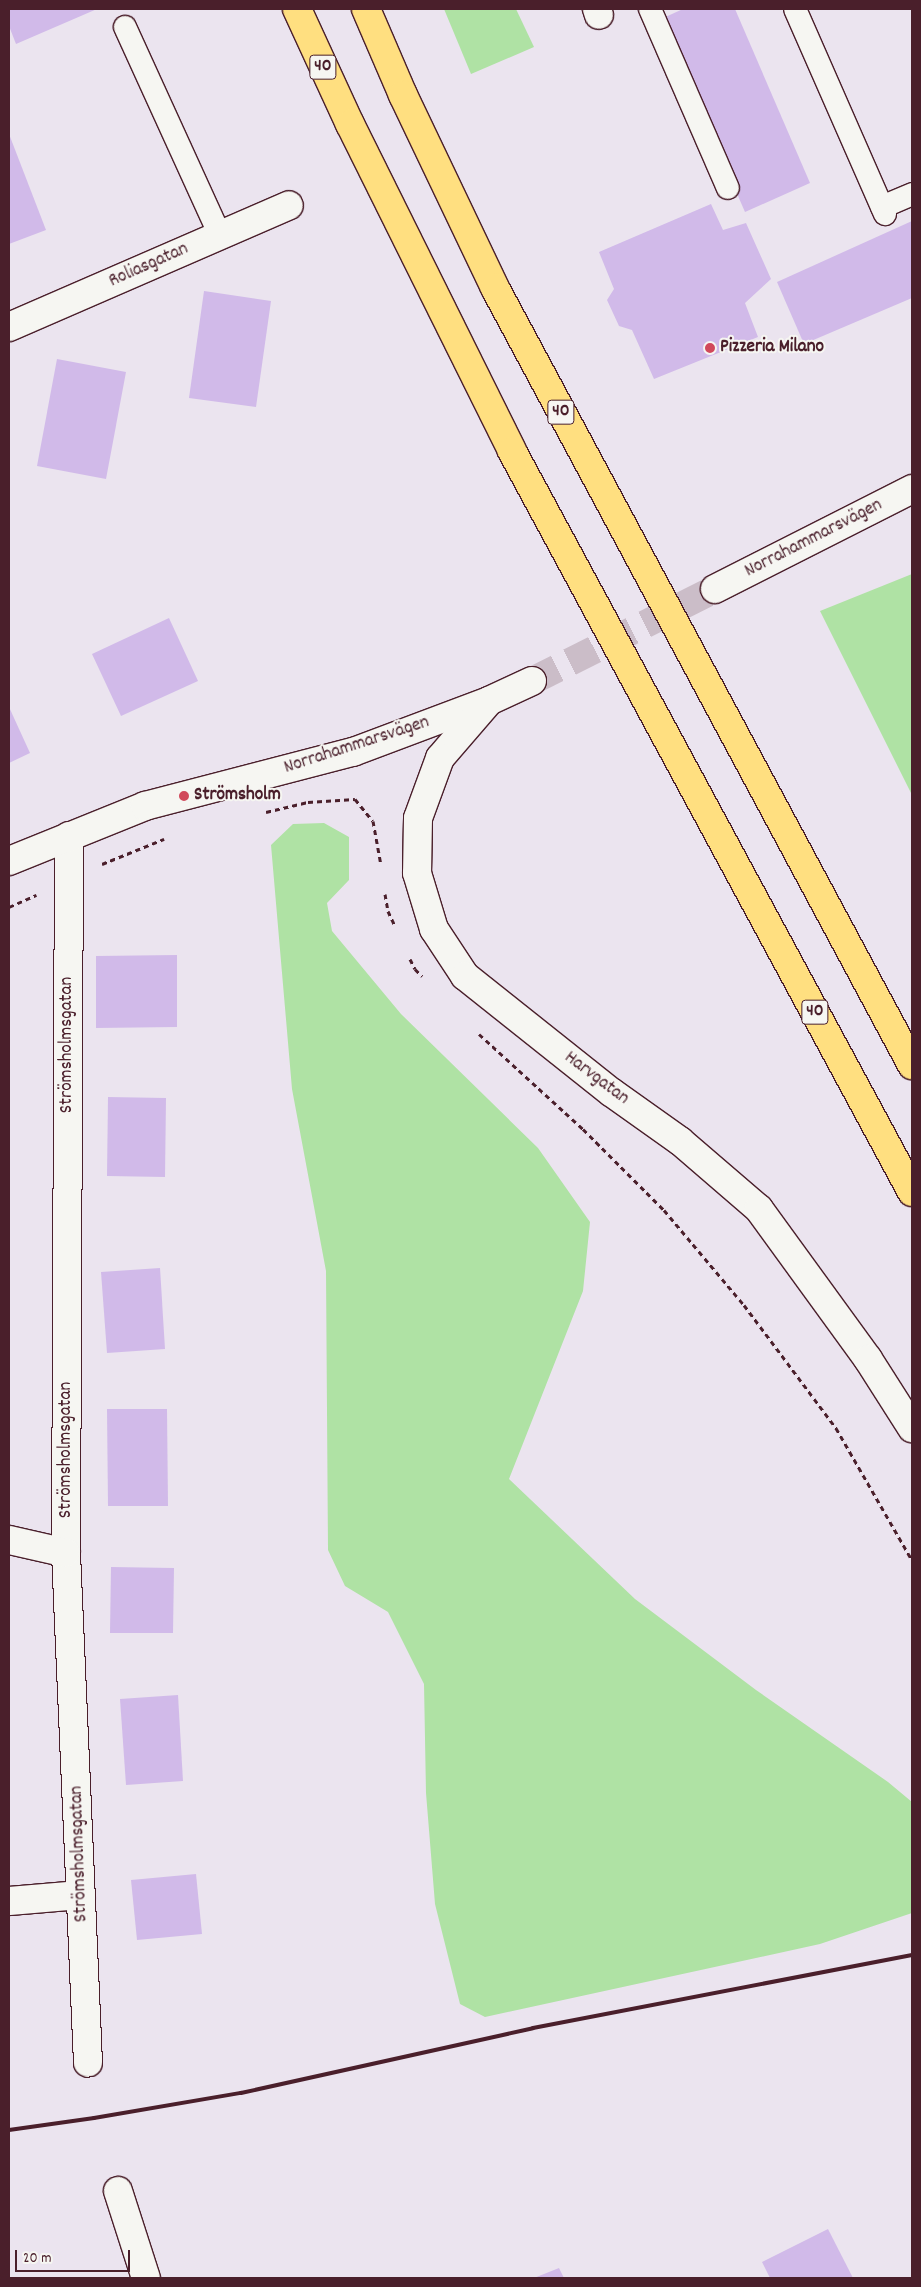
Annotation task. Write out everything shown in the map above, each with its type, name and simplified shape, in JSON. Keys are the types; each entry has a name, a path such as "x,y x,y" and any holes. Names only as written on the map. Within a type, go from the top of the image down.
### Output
{"highway":[{"name":"40","path":"297,9 350,124 512,451 912,1192"},
{"name":"40","path":"366,9 403,95 495,288 912,1065"}],"street":[{"name":"Roliasgatan","path":"9,328 289,205"},
{"name":"Norrahammarsvägen","path":"715,590 912,489"},
{"name":"Norrahammarsvägen","path":"9,861 145,806 352,752 489,701 532,681"},
{"name":"Harvgatan","path":"489,701 440,758 418,818 417,873 434,929 465,976 610,1092 680,1141 759,1209 868,1359 912,1428"},
{"name":"Strömsholmsgatan","path":"69,836 67,1052 69,1247 66,1553 88,2063"},
{"path":"9,1540 66,1553"},
{"path":"9,1901 81,1896"},
{"path":"118,2191 146,2278"}],"lane":[{"path":"650,9 728,188"},
{"path":"795,9 884,211 912,194"},
{"path":"125,27 220,235"}],"path":[{"path":"257,815 308,802 355,799 373,821 382,874"},
{"path":"9,907 70,878 172,835"},
{"path":"385,892 388,911 396,927"},
{"path":"408,952 415,969 429,983"},
{"path":"477,1031 583,1129 664,1210 744,1305 836,1428 912,1560"}],"green space":[{"path":"444,9 516,9 534,47 471,74"},
{"path":"912,574 912,795 820,611"},
{"path":"324,823 349,837 349,880 327,903 332,931 401,1014 538,1148 590,1222 583,1291 509,1479 635,1599 756,1690 888,1782 912,1802 912,1913 820,1944 485,2017 460,2004 435,1904 426,1793 424,1684 388,1612 345,1586 328,1550 326,1271 292,1089 271,845 293,824"}],"building":[{"path":"9,9 97,9 16,44 9,26"},
{"path":"683,9 735,9 810,183 745,212 661,19"},
{"path":"9,134 46,230 9,244"},
{"path":"711,204 723,230 746,223 771,279 745,303 758,337 654,379 632,330 619,326 607,300 614,289 599,252"},
{"path":"912,221 912,298 804,344 777,282"},
{"path":"204,291 271,301 256,407 189,398"},
{"path":"57,359 126,372 106,479 37,466"},
{"path":"169,618 198,681 121,716 92,654"},
{"path":"9,707 30,753 9,763"},
{"path":"177,955 177,1027 96,1028 96,956"},
{"path":"108,1097 166,1098 165,1177 107,1176"},
{"path":"160,1268 165,1349 107,1353 101,1272"},
{"path":"107,1409 167,1409 168,1506 108,1506"},
{"path":"111,1567 174,1568 173,1633 110,1633"},
{"path":"178,1695 183,1781 126,1785 120,1699"},
{"path":"196,1874 202,1934 137,1940 131,1880"},
{"path":"828,2229 853,2278 770,2278 762,2262"},
{"path":"559,2268 564,2278 534,2278"}],"tunnel":[{"path":"532,681 715,589"}],"railway":[{"path":"9,2130 94,2118 241,2093 533,2028 912,1955"}],"place":[{"name":"Pizzeria Milano","path":"710,348"},
{"name":"Strömsholm","path":"184,796"}]}
